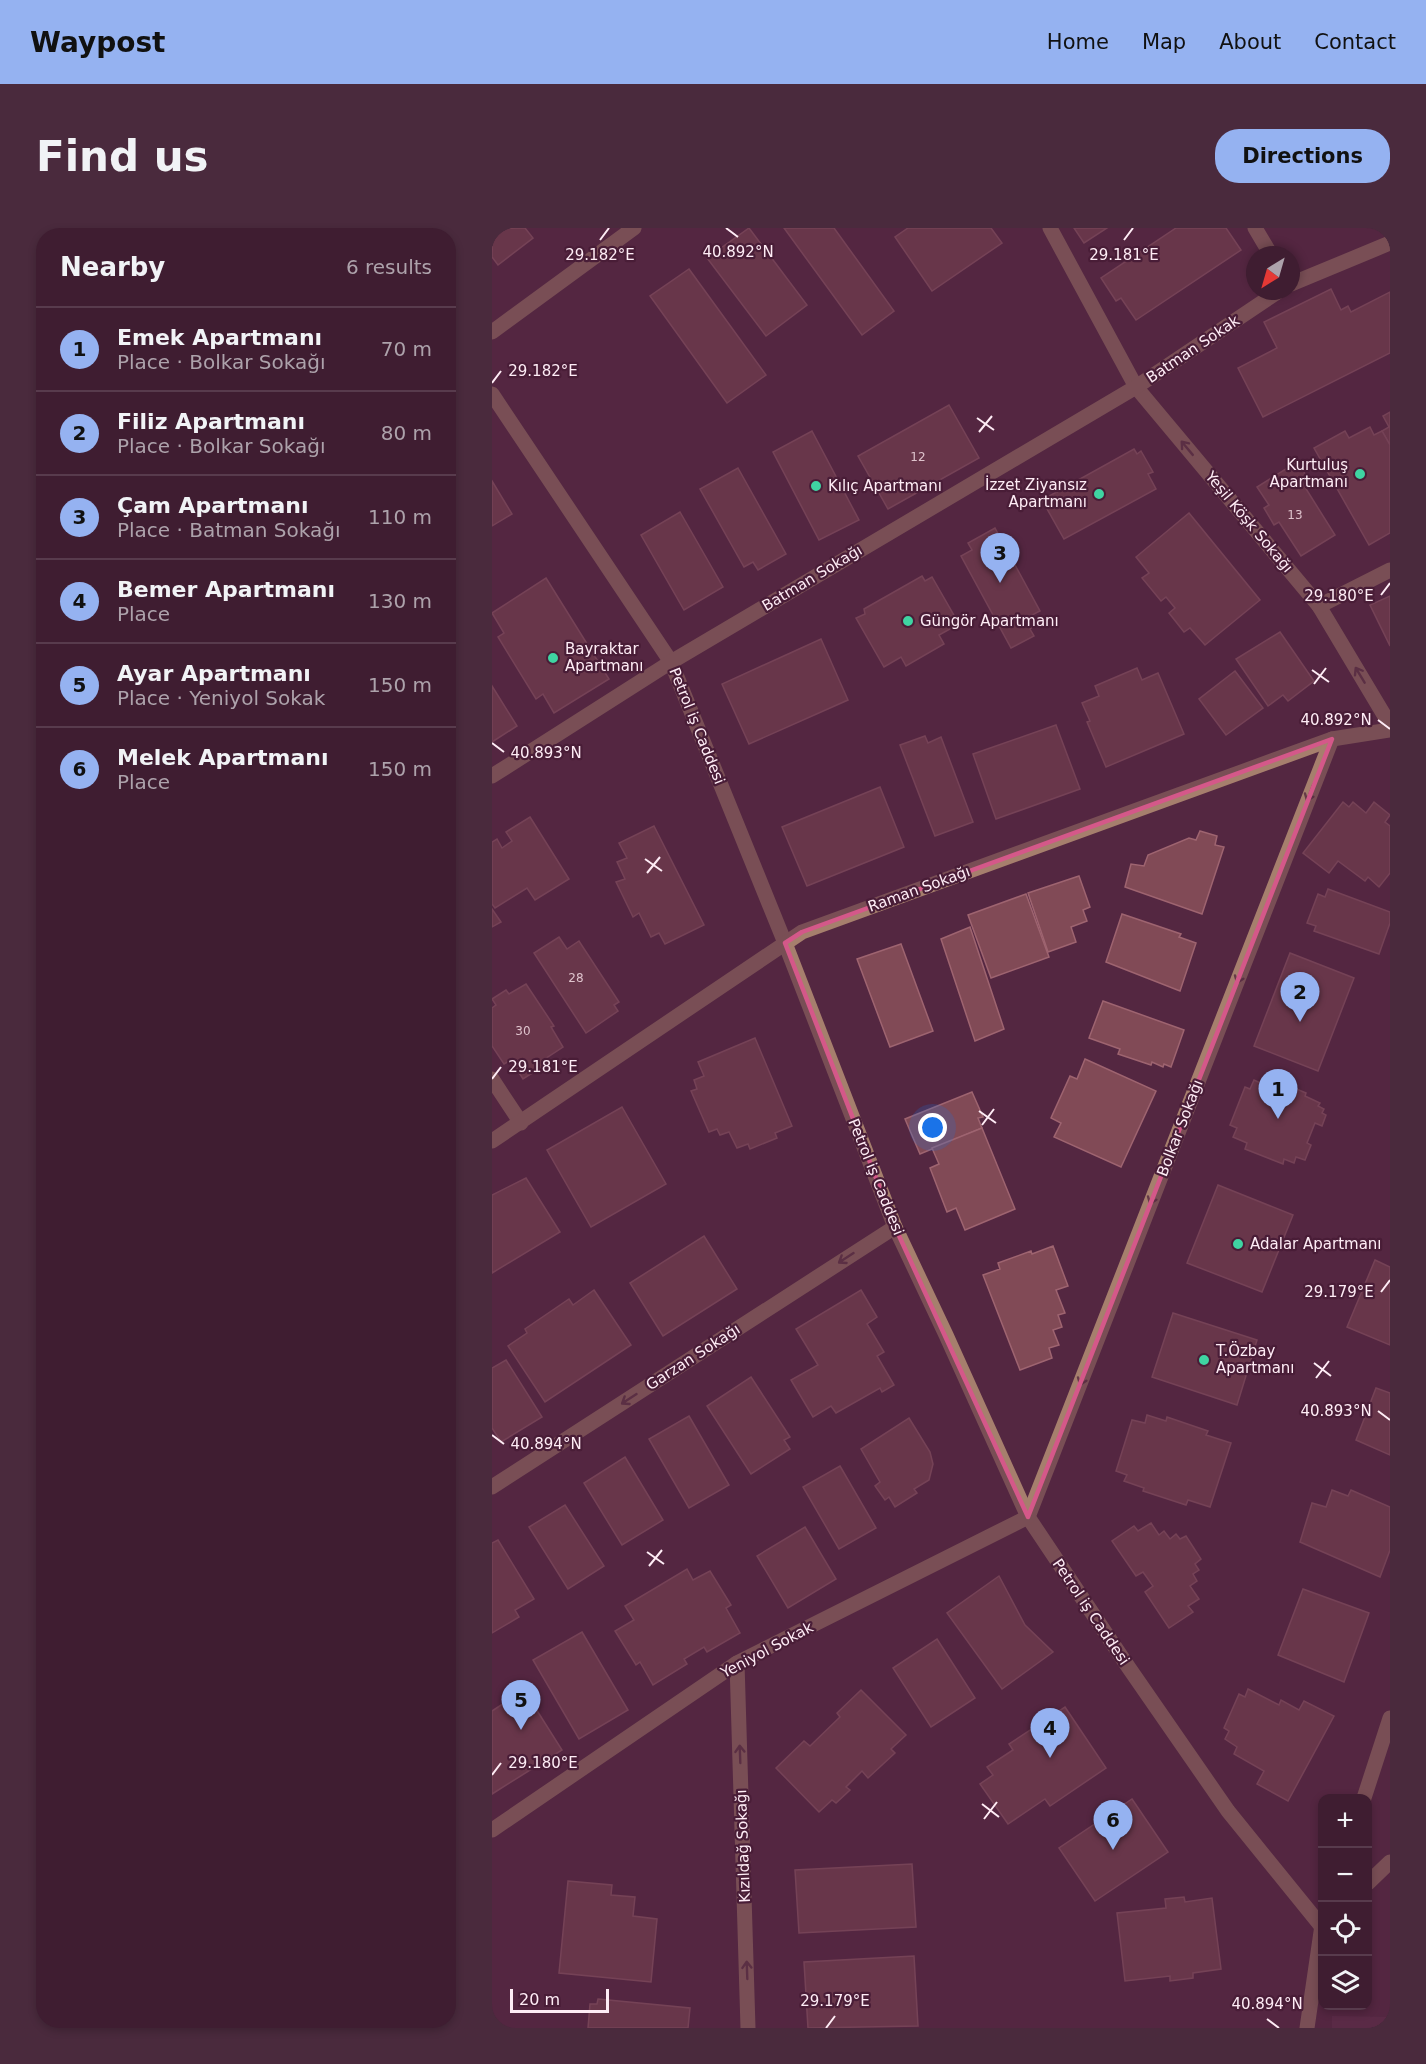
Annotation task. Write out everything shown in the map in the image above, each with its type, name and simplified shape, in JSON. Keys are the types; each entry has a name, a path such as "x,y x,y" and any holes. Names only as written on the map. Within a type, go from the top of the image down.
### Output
{"street":[{"path":"492,332 634,228"},
{"path":"1050,228 1136,387"},
{"path":"1255,228 1266,246"},
{"path":"1300,280 1390,243"},
{"name":"Batman Sokak","path":"1136,387 1266,300"},
{"name":"Yeşil Köşk Sokağı","path":"1136,387 1319,606 1390,727"},
{"name":"Batman Sokağı","path":"492,776 671,662 1136,387"},
{"name":"Petrol iş Caddesi","path":"492,394 671,662 785,944 895,1227 1028,1517 1228,1811 1318,1921"},
{"path":"1319,606 1390,570"},
{"name":"Raman Sokağı","path":"492,1141 802,932 1332,739 1390,727"},
{"name":"Bolkar Sokağı","path":"1028,1517 1332,739"},
{"path":"492,1079 521,1123"},
{"name":"Garzan Sokağı","path":"492,1487 895,1227"},
{"name":"Yeniyol Sokak","path":"492,1830 737,1663 1028,1517"},
{"name":"Kızıldağ Sokağı","path":"737,1663 748,2028"},
{"path":"1365,1794 1390,1718"},
{"path":"1372,1879 1390,1862"},
{"path":"1307,2028 1318,1953"}],"highlighted area":[{"path":"1332,739 1028,1517 895,1227 785,943 802,932"}],"shaded area":[{"path":"1332,2016 1390,2017 1390,2028 1332,2028"}],"building":[{"path":"492,228 525,228 533,238 498,265 492,257"},
{"path":"749,228 807,305 766,336 707,258"},
{"path":"784,228 834,228 894,311 862,335"},
{"path":"908,228 991,228 1002,243 932,291 895,237"},
{"path":"1074,228 1107,228 1084,243"},
{"path":"1176,228 1226,228 1241,250 1136,320 1121,298 1116,301 1101,278"},
{"path":"689,269 766,375 727,403 650,296"},
{"path":"1331,289 1341,310 1348,306 1351,312 1390,292 1390,353 1263,417 1238,368 1277,348 1264,322"},
{"path":"949,405 979,458 888,509 858,456"},
{"path":"1390,412 1390,445 1382,431 1389,427 1383,416"},
{"name":"Kurtuluş Apartmanı","path":"1370,427 1374,435 1382,431 1390,445 1390,533 1369,545 1314,448 1345,431 1349,438"},
{"name":"Kılıç Apartmanı","path":"812,431 859,520 819,540 773,452"},
{"name":"İzzet Ziyansız Apartmanı","path":"1134,449 1137,454 1141,451 1153,472 1148,474 1156,489 1064,539 1042,500"},
{"path":"1297,462 1309,480 1303,484 1335,535 1301,556 1279,522 1274,525 1264,508 1269,505 1257,487"},
{"path":"738,468 786,554 758,570 753,562 744,567 700,489"},
{"path":"492,481 512,514 492,526"},
{"path":"680,512 723,587 684,610 641,535"},
{"path":"1189,513 1260,600 1205,645 1190,628 1184,632 1169,613 1175,608 1166,597 1161,601 1142,578 1149,573 1136,557"},
{"path":"995,528 1040,611 1030,616 1035,625 1030,629 1034,636 1011,648 961,556 972,550 968,543"},
{"name":"Güngör Apartmanı","path":"922,576 925,581 932,577 959,624 939,635 944,644 906,666 901,657 884,667 856,618 865,614 864,609"},
{"name":"Bayraktar Apartmanı","path":"546,578 609,679 554,713 543,694 536,699 498,637 504,633 492,613"},
{"path":"1390,596 1390,646 1370,605"},
{"path":"1280,632 1314,681 1288,701 1283,695 1268,706 1236,659"},
{"path":"821,639 848,700 749,744 722,684"},
{"path":"1137,668 1142,680 1158,673 1184,734 1106,767 1087,722 1090,721 1082,703 1099,696 1095,686"},
{"path":"1235,671 1263,708 1226,735 1199,699"},
{"path":"492,686 517,726 492,742"},
{"path":"1056,725 1080,789 996,819 973,754"},
{"path":"925,736 928,743 941,737 973,822 935,836 900,745"},
{"path":"880,787 904,847 807,886 782,827"},
{"path":"1343,802 1349,807 1353,802 1366,813 1374,802 1390,815 1385,822 1390,826 1390,873 1379,887 1368,877 1365,881 1338,861 1329,873 1303,853"},
{"path":"530,817 569,879 535,900 527,888 495,908 492,904 492,842 497,839 502,848 512,841 506,832"},
{"path":"654,826 704,925 665,944 659,933 651,937 639,913 633,917 616,882 625,879 617,862 627,858 619,843"},
{"path":"1200,831 1217,836 1215,845 1224,847 1202,914 1125,887 1131,864 1144,866 1148,855 1189,838 1196,840"},
{"path":"1079,876 1090,907 1083,910 1087,921 1071,927 1076,942 1048,952 1028,893"},
{"path":"1328,889 1390,912 1390,923 1379,954 1314,931 1316,926 1307,923 1318,894 1325,897"},
{"path":"1026,894 1049,957 991,978 968,915"},
{"path":"492,909 501,922 492,927"},
{"path":"1122,914 1181,934 1179,937 1196,943 1180,991 1106,962"},
{"path":"970,927 1004,1029 975,1041 941,939"},
{"path":"559,937 567,949 579,941 619,1002 614,1005 618,1011 586,1033 534,953"},
{"path":"901,944 933,1031 890,1047 857,959"},
{"path":"1290,953 1354,978 1318,1071 1254,1046"},
{"path":"526,984 554,1026 551,1027 563,1047 545,1059 548,1063 523,1079 511,1060 504,1064 492,1046 492,1008 496,1005 492,999 506,990 509,994"},
{"path":"1103,1001 1184,1030 1171,1067 1164,1064 1163,1067 1152,1062 1151,1065 1118,1054 1120,1049 1089,1038"},
{"path":"755,1038 792,1126 775,1133 777,1138 750,1149 748,1144 737,1148 729,1132 720,1135 717,1129 709,1132 691,1091 697,1089 694,1080 704,1076 698,1062"},
{"path":"1085,1059 1156,1091 1121,1167 1054,1137 1061,1123 1051,1118 1070,1076 1077,1079"},
{"path":"1270,1078 1306,1093 1305,1096 1320,1103 1318,1106 1324,1109 1322,1113 1326,1115 1322,1126 1315,1123 1307,1143 1311,1145 1305,1160 1296,1157 1294,1163 1284,1159 1283,1164 1245,1149 1247,1143 1233,1137 1237,1128 1230,1125 1245,1087 1250,1089 1254,1080 1267,1086"},
{"path":"972,1092 983,1117 978,1118 982,1128 920,1154 905,1119"},
{"path":"622,1107 666,1184 591,1227 547,1150"},
{"path":"982,1128 1015,1209 965,1230 956,1208 947,1212 930,1168 939,1164 932,1148"},
{"path":"526,1178 560,1232 492,1273 492,1195"},
{"name":"Adalar Apartmanı","path":"1218,1185 1293,1215 1262,1292 1187,1263"},
{"path":"704,1236 737,1289 663,1336 630,1283"},
{"path":"1053,1246 1068,1286 1056,1290 1065,1313 1058,1315 1062,1327 1053,1330 1059,1345 1049,1348 1052,1358 1020,1370 983,1275 1000,1269 998,1263"},
{"path":"1375,1260 1390,1267 1390,1345 1347,1327"},
{"path":"594,1290 631,1345 545,1402 508,1346 527,1333 525,1329 569,1299 573,1305"},
{"path":"861,1290 877,1317 867,1324 884,1352 877,1356 894,1385 882,1392 880,1388 836,1413 831,1406 813,1417 791,1380 818,1365 796,1329"},
{"name":"T.Özbay Apartmanı","path":"1173,1313 1257,1340 1237,1405 1152,1377"},
{"path":"506,1360 542,1417 501,1442 492,1428 492,1368"},
{"path":"751,1377 790,1437 784,1440 790,1449 751,1474 707,1406"},
{"path":"1376,1388 1390,1393 1390,1455 1356,1440"},
{"path":"1147,1415 1166,1421 1167,1417 1208,1431 1206,1435 1231,1443 1210,1507 1188,1500 1186,1505 1143,1491 1144,1488 1124,1481 1127,1475 1116,1471 1132,1420 1145,1423"},
{"path":"689,1416 729,1485 689,1508 649,1439"},
{"path":"909,1418 930,1452 933,1464 929,1480 914,1489 917,1493 895,1507 889,1497 885,1500 875,1486 880,1482 861,1449"},
{"path":"625,1457 663,1520 622,1545 584,1483"},
{"path":"840,1466 876,1528 839,1549 803,1487"},
{"path":"1332,1490 1348,1496 1351,1490 1390,1507 1390,1550 1380,1577 1300,1542 1312,1503 1326,1507"},
{"path":"565,1505 604,1566 568,1589 529,1527"},
{"path":"1151,1523 1159,1535 1164,1531 1170,1539 1176,1534 1180,1539 1186,1536 1201,1559 1195,1564 1199,1570 1193,1574 1197,1581 1190,1586 1199,1599 1188,1606 1193,1612 1169,1628 1145,1592 1153,1586 1143,1572 1136,1576 1112,1541 1134,1526 1138,1531"},
{"path":"805,1527 836,1579 788,1608 757,1556"},
{"path":"498,1540 534,1599 515,1610 519,1617 492,1633 492,1543"},
{"path":"687,1569 693,1580 710,1571 731,1605 726,1608 740,1633 707,1652 704,1647 684,1659 687,1664 653,1685 640,1662 636,1665 615,1631 634,1620 625,1606"},
{"path":"999,1576 1025,1625 1053,1652 1002,1689 947,1613"},
{"path":"1303,1589 1369,1613 1344,1682 1278,1655"},
{"path":"582,1632 628,1710 579,1739 533,1660"},
{"path":"937,1639 975,1698 931,1727 893,1668"},
{"path":"1248,1689 1279,1705 1281,1700 1299,1710 1304,1701 1334,1716 1288,1801 1257,1784 1264,1771 1234,1754 1237,1747 1225,1739 1229,1731 1224,1728 1239,1694 1245,1697"},
{"path":"524,1690 562,1750 492,1794 492,1711"},
{"path":"861,1690 906,1735 891,1749 895,1753 868,1778 862,1771 846,1787 850,1790 836,1803 832,1800 819,1812 776,1768 804,1741 810,1746 840,1717 837,1713"},
{"path":"1065,1707 1106,1768 1050,1806 1045,1799 1008,1824 980,1784 993,1775 987,1767 1013,1750 1009,1744"},
{"path":"1132,1799 1168,1852 1095,1901 1059,1848"},
{"path":"912,1864 916,1927 799,1933 795,1870"},
{"path":"568,1881 612,1885 611,1895 635,1897 633,1916 657,1919 651,1982 559,1973"},
{"path":"1184,1897 1185,1902 1212,1898 1221,1969 1193,1973 1193,1978 1170,1981 1170,1976 1125,1981 1117,1913 1166,1908 1165,1899"},
{"path":"914,1956 918,2026 808,2028 804,1962"},
{"path":"598,1999 690,2008 688,2028 588,2028 590,2004 597,2004"}],"place":[{"name":"Kurtuluş Apartmanı","path":"1360,474"},
{"name":"Kılıç Apartmanı","path":"816,486"},
{"name":"İzzet Ziyansız Apartmanı","path":"1099,494"},
{"name":"Çam Apartmanı","path":"1000,583"},
{"name":"Güngör Apartmanı","path":"908,621"},
{"name":"Bayraktar Apartmanı","path":"553,658"},
{"name":"Filiz Apartmanı","path":"1300,1022"},
{"name":"Emek Apartmanı","path":"1278,1119"},
{"name":"Adalar Apartmanı","path":"1238,1244"},
{"name":"T.Özbay Apartmanı","path":"1204,1360"},
{"name":"Ayar Apartmanı","path":"521,1730"},
{"name":"Bemer Apartmanı","path":"1050,1758"},
{"name":"Melek Apartmanı","path":"1113,1850"}]}
